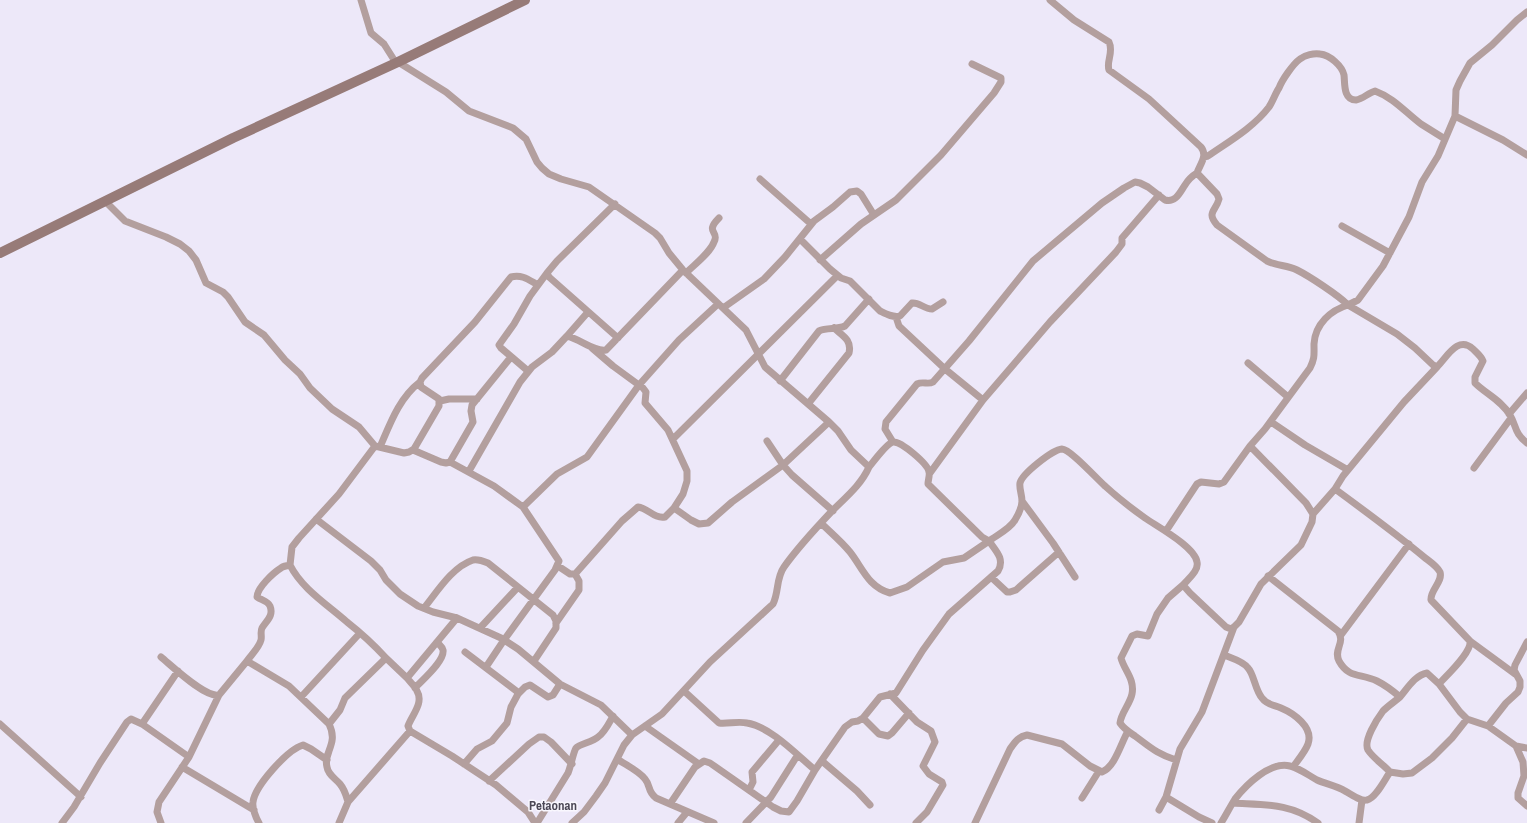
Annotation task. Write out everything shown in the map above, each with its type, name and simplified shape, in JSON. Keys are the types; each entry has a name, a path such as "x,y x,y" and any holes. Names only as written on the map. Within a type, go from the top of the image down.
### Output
{"main road":[{"path":"0,253 233,138 397,62 525,0"}],"street":[{"path":"361,0 371,32 384,44 397,62 446,92 469,112 513,128 526,139 537,162 549,174 561,180 589,187 615,204 660,238 669,253 685,271 746,330 764,367 829,422 851,450 869,466"},
{"path":"893,442 885,429 886,422 917,384 920,382 931,384 933,382 1033,261 1102,203 1135,182 1140,182 1169,201 1175,198 1186,183 1197,173 1204,157 1201,147 1149,99 1109,70 1108,66 1111,46 1109,42 1074,20 1050,0"},
{"path":"1166,531 1197,484 1201,482 1219,484 1224,482 1250,446 1270,422 1313,362 1315,353 1315,335 1318,329 1332,312 1358,300 1383,266 1409,218 1422,182 1438,156 1455,116 1456,90 1460,80 1470,63 1492,45 1527,12"},
{"path":"1204,157 1208,156 1238,135 1260,116 1269,107 1279,86 1297,62 1302,57 1313,54 1330,57 1340,66 1344,75 1346,93 1352,99 1356,100 1375,91 1384,94 1420,123 1445,139"},
{"path":"820,260 861,224 896,200 941,155 984,105 1001,82 1000,77 972,64"},
{"path":"1455,116 1503,140 1527,155"},
{"path":"1197,173 1220,199 1212,215 1212,219 1217,225 1267,261 1275,265 1298,270 1344,300 1348,305 1397,334 1437,367"},
{"path":"760,179 811,224"},
{"path":"523,507 557,474 587,457 639,385 679,340 721,306 764,279 785,257 811,224 850,192 854,191 860,194 874,215"},
{"path":"670,804 699,764 701,762 706,762 766,802 781,811 788,812 798,801 815,770 846,727 852,722 863,718 880,697 896,693 923,650 949,614 998,571 1001,559 989,541 982,537 928,484 930,473 983,400 1050,322 1101,270 1122,244 1122,238 1159,195"},
{"path":"105,201 126,221 166,237 180,244 189,252 196,260 206,283 223,292 245,322 264,335 285,360 300,374 314,392 332,409 359,427 377,446 404,453 413,450 439,408 440,401"},
{"path":"528,371 501,348 499,345 500,342 514,324 538,285 557,261 615,204"},
{"path":"592,348 602,351 606,350 712,246 716,241 711,229 719,218"},
{"path":"1342,226 1390,252"},
{"path":"800,239 837,276 850,282 880,311 896,317 900,316 912,303 932,309 943,302"},
{"path":"547,273 549,277 618,338"},
{"path":"538,285 525,277 517,275 511,277 475,322 410,392 397,410 377,446 339,494 292,547 290,566 299,579 312,592 360,633 407,678 415,688 419,699 418,707 408,726 410,731 489,781 528,812 536,823 572,764 575,749 579,745 592,741 598,737 613,716"},
{"path":"673,439 837,276"},
{"path":"780,381 819,331 827,328 845,326 869,299"},
{"path":"469,471 520,382 528,371 552,352 588,312"},
{"path":"896,317 899,326 944,369 983,400"},
{"path":"808,404 849,354 851,347 849,342 834,328"},
{"path":"567,336 581,340 646,392 644,400 646,405 663,424 673,439 687,471 687,481 683,494 674,508 665,516 660,517 656,517 642,508 636,508 622,521 575,574"},
{"path":"1159,810 1166,797 1176,760 1187,736 1202,712 1234,628 1261,584 1302,545 1312,522 1313,514 1404,402 1457,346 1468,344 1483,361 1474,377 1474,383 1498,401 1510,416 1520,438 1527,444"},
{"path":"450,462 473,422 471,408 511,357"},
{"path":"1248,363 1288,397"},
{"path":"420,382 421,387 440,401"},
{"path":"1474,468 1527,393"},
{"path":"440,401 449,399 478,399"},
{"path":"674,508 699,524 704,525 708,523 732,502 783,466 829,422"},
{"path":"1270,422 1348,470"},
{"path":"767,441 783,466 792,476 833,511"},
{"path":"572,823 584,812 596,796 624,745 632,735 662,714 716,656 773,604 778,591 778,578 783,568 821,523 861,482 869,466 888,444 893,442 898,443 916,456 930,473"},
{"path":"1250,446 1306,503 1313,514"},
{"path":"821,523 848,550 870,581 879,589 890,593 907,587 943,562 964,558 1014,522 1022,501 1020,484 1023,476 1055,452 1062,449 1066,450 1121,500 1153,524 1166,531 1191,552 1197,561 1197,568 1183,585 1168,598 1157,614 1148,636 1136,634 1132,636 1121,655 1122,662 1129,673 1132,691 1120,720 1121,726 1152,750 1176,760"},
{"path":"413,450 446,464 450,462 469,471 494,486 523,507 558,558 558,566 533,599 486,667"},
{"path":"1334,489 1409,544 1438,569 1440,576 1431,595 1431,600 1470,641 1516,674"},
{"path":"1022,501 1075,577"},
{"path":"316,519 371,561 400,594 424,608 457,618 518,648 560,684 601,705 632,735"},
{"path":"1341,635 1409,544"},
{"path":"991,577 1007,592 1016,590 1059,552"},
{"path":"424,608 449,577 459,568 472,560 478,559 488,563 553,615 556,628 534,661"},
{"path":"160,823 157,812 158,802 189,757 219,695 247,661 261,640 260,632 270,618 270,606 259,599 257,594 264,584 281,568 290,566"},
{"path":"558,566 570,574 575,574"},
{"path":"556,623 579,590 579,581 575,574"},
{"path":"1268,576 1335,628 1341,635 1342,642 1337,654 1344,667 1352,674 1377,681 1400,697"},
{"path":"1183,585 1226,627 1231,629 1234,628"},
{"path":"480,628 518,587"},
{"path":"407,678 457,618"},
{"path":"301,697 360,633"},
{"path":"1439,684 1468,651 1470,641"},
{"path":"415,688 438,663 443,655 442,647 437,642"},
{"path":"1488,726 1506,703 1518,692 1520,681 1514,670 1527,642"},
{"path":"465,652 519,693"},
{"path":"1224,655 1249,668 1254,684 1262,699 1268,704 1297,716 1304,724 1308,734 1308,743 1293,767"},
{"path":"160,657 205,692 212,695 219,695"},
{"path":"329,724 340,710 345,698 386,658"},
{"path":"247,661 289,686 329,724 333,732 333,742 326,767 329,773 345,791 348,802"},
{"path":"142,724 178,671"},
{"path":"1467,719 1452,738 1432,758 1412,773 1403,774 1390,772 1369,751 1367,746 1368,738 1384,710 1400,697 1416,678 1427,673 1439,684 1467,719 1488,726 1516,746 1527,748"},
{"path":"464,764 477,750 492,741 507,723 511,707 519,693 525,687 530,685 544,696 550,697 560,684"},
{"path":"684,691 719,724 747,723 763,729 779,740 815,770"},
{"path":"890,694 917,722 931,731 936,742 923,766 929,774 942,782 943,785 928,812 916,823"},
{"path":"863,718 879,734 888,736 909,714"},
{"path":"62,823 81,797 100,763 127,722 131,719 142,724 189,757"},
{"path":"0,724 81,797"},
{"path":"644,726 699,764"},
{"path":"339,823 348,802 410,731"},
{"path":"974,823 1010,749 1015,740 1021,736 1027,735 1062,744 1090,766 1099,771 1105,771 1109,767 1128,731"},
{"path":"489,781 529,744 539,737 551,742 572,764"},
{"path":"749,790 753,782 752,772 779,740"},
{"path":"259,823 252,804 262,784 281,761 298,747 306,746 327,760"},
{"path":"1516,746 1523,762 1524,776 1518,793 1518,798 1527,806"},
{"path":"746,823 766,802 797,756"},
{"path":"617,760 643,776 647,781 650,793 687,812 714,823"},
{"path":"822,761 857,791 870,805"},
{"path":"1221,823 1233,803 1250,782 1278,765 1293,767 1317,780 1341,788 1366,801 1370,799 1384,783 1390,772"},
{"path":"182,767 254,810"},
{"path":"1082,798 1099,771"},
{"path":"1166,797 1212,823"},
{"path":"1359,823 1362,800"},
{"path":"1233,803 1268,805 1292,809 1300,811 1318,823"},
{"path":"678,823 687,812"}],"district":[{"name":"Petaonan","path":"553,805"}]}
